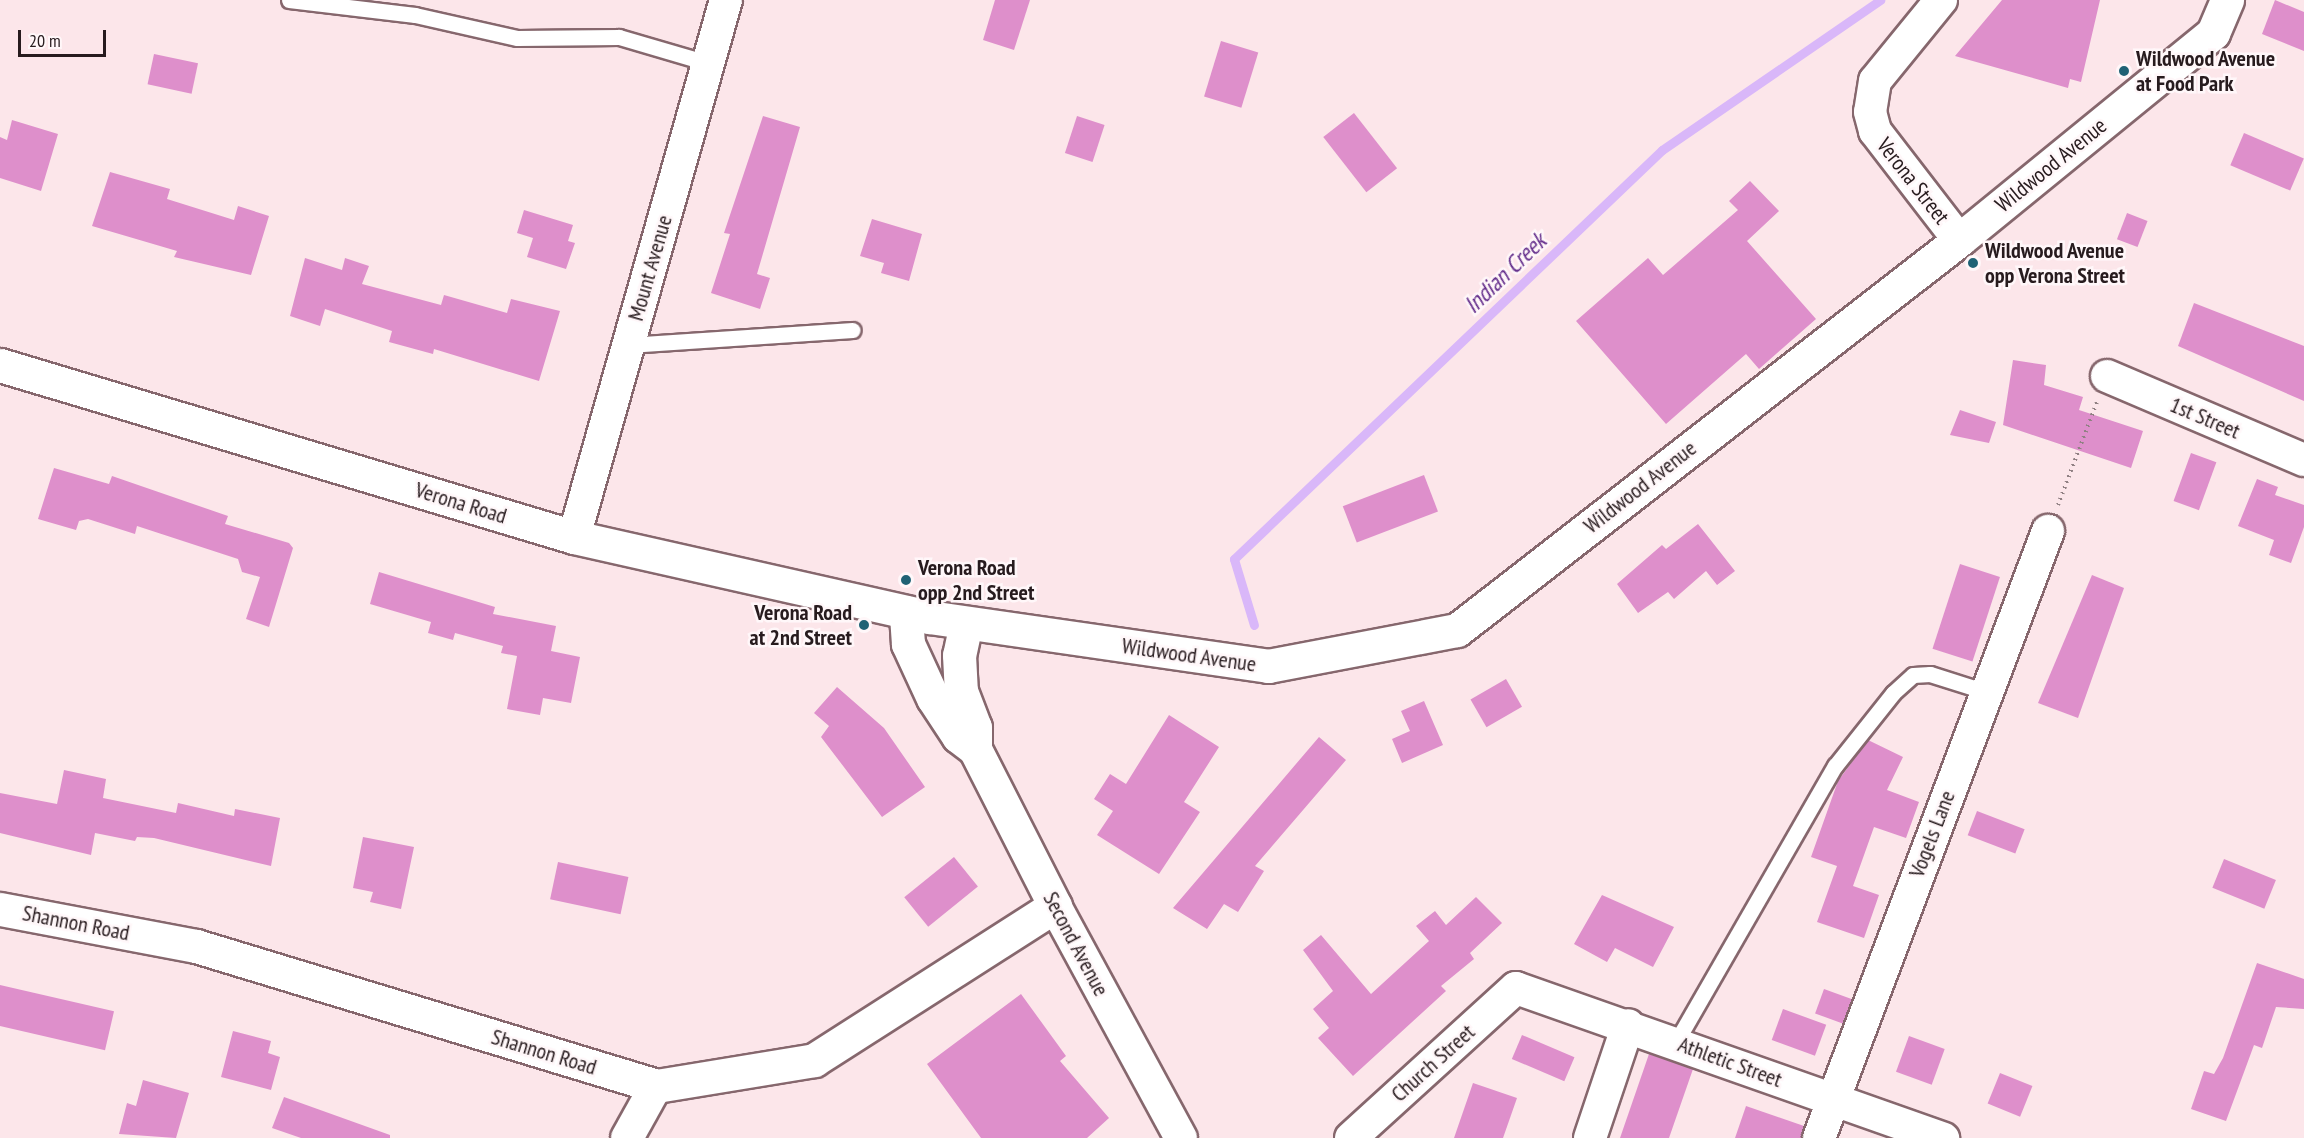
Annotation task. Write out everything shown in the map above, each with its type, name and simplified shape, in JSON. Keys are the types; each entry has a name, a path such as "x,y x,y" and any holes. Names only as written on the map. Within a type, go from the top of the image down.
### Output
{"street":[{"name":"Mount Avenue","path":"574,537 726,0"},
{"name":"Verona Street","path":"1941,0 1875,81 1870,112 1875,131 1959,240"},
{"name":"Wildwood Avenue","path":"917,615 1268,666 1457,630 1959,240 2213,33 2227,0"},
{"name":"Verona Road","path":"0,365 574,537 917,615"},
{"name":"1st Street","path":"2107,376 2304,460"},
{"name":"Vogels Lane","path":"1819,1138 2048,531"},
{"name":"Second Avenue","path":"917,615 908,644 933,698 958,736 975,749 1055,906 1181,1138"},
{"name":"Second Avenue","path":"966,623 959,655 961,691 975,727 975,749"},
{"name":"Shannon Road","path":"0,909 196,946 656,1086 814,1060 1055,906"},
{"name":"Athletic Street","path":"1516,988 1628,1025 1943,1138"},
{"name":"Church Street","path":"1351,1138 1516,988"},
{"path":"1590,1138 1628,1025"},
{"path":"627,1138 656,1086"}],"lane":[{"path":"289,0 415,15 518,38 619,37 708,63"},
{"path":"628,345 853,330"},
{"path":"1676,1042 1835,766 1893,693 1913,675 1930,674 1987,692"}],"path":[{"path":"2048,531 2107,376"}],"building":[{"path":"995,0 1030,0 1014,50 983,40"},
{"path":"2002,0 2100,0 2081,82 2070,79 2068,88 1955,56"},
{"path":"2275,0 2304,12 2304,51 2262,34"},
{"path":"1221,41 1258,52 1241,108 1204,96"},
{"path":"154,54 198,63 192,94 148,84"},
{"path":"1354,113 1397,168 1366,192 1323,137"},
{"path":"763,116 800,127 757,274 770,278 760,309 711,293 730,234 724,233"},
{"path":"1077,116 1105,125 1093,162 1065,153"},
{"path":"12,120 58,134 41,191 0,178 0,137 7,140"},
{"path":"2244,133 2304,158 2290,191 2230,165"},
{"path":"110,172 170,189 167,199 234,220 238,206 269,216 251,275 174,257 177,251 92,226"},
{"path":"1750,181 1779,211 1747,241 1816,319 1759,369 1746,354 1666,424 1576,321 1648,258 1663,275 1738,210 1729,201"},
{"path":"524,210 573,225 568,241 575,243 566,269 527,257 533,238 517,233"},
{"path":"2127,213 2148,221 2138,247 2117,239"},
{"path":"872,219 922,234 909,281 881,273 884,263 860,256"},
{"path":"305,258 342,270 345,258 369,266 362,284 441,305 444,295 507,313 511,299 560,311 539,381 434,349 433,354 389,342 392,331 325,309 320,326 290,316"},
{"path":"2194,303 2304,346 2304,401 2178,346"},
{"path":"2013,360 2046,365 2044,385 2083,397 2079,410 2143,431 2131,468 2003,425"},
{"path":"1960,410 1996,422 1989,443 1950,435"},
{"path":"2191,453 2216,462 2199,510 2174,501"},
{"path":"54,468 109,484 112,476 228,516 225,524 289,543 293,548 269,627 246,619 260,577 242,572 238,559 137,526 135,534 88,519 79,521 76,530 38,519"},
{"path":"1424,475 1438,511 1357,543 1343,506"},
{"path":"2257,479 2278,487 2275,495 2304,505 2304,527 2291,563 2269,555 2274,540 2238,526"},
{"path":"1698,524 1735,571 1717,585 1706,571 1674,599 1668,592 1638,613 1617,584 1662,545 1666,549"},
{"path":"1960,564 2000,577 1972,662 1932,649"},
{"path":"379,572 495,607 493,614 556,626 551,651 580,657 571,703 543,698 540,715 507,709 517,656 501,653 503,646 455,633 453,640 428,633 431,622 370,604"},
{"path":"2092,575 2124,588 2078,718 2038,703"},
{"path":"1506,679 1522,707 1486,727 1470,700"},
{"path":"837,687 884,728 925,787 882,817 821,737 829,726 814,713"},
{"path":"1424,701 1443,745 1402,763 1392,739 1410,731 1401,711"},
{"path":"1169,715 1219,747 1184,802 1200,812 1159,874 1097,835 1113,811 1094,799 1110,774 1126,784"},
{"path":"1319,737 1346,760 1255,866 1264,871 1238,912 1224,904 1207,929 1173,908"},
{"path":"1868,740 1903,757 1887,790 1919,802 1906,838 1874,827 1853,886 1879,895 1864,938 1817,922 1837,866 1811,857 1838,781"},
{"path":"64,770 106,779 103,798 176,813 178,803 234,816 235,809 280,818 271,866 154,838 137,837 135,841 95,833 91,855 0,833 0,793 57,804"},
{"path":"1977,811 2025,829 2015,854 1968,835"},
{"path":"363,837 414,847 401,909 370,902 373,892 353,888"},
{"path":"954,857 978,887 928,927 904,897"},
{"path":"2224,859 2276,880 2264,909 2212,888"},
{"path":"558,862 628,877 621,914 550,899"},
{"path":"1602,895 1674,927 1653,967 1615,948 1607,962 1574,944"},
{"path":"1476,897 1502,923 1470,953 1474,959 1441,986 1446,991 1353,1076 1318,1038 1329,1028 1313,1009 1333,991 1303,950 1321,935 1371,994 1429,941 1416,926 1435,911 1446,925"},
{"path":"2257,963 2304,979 2304,1009 2276,1007 2262,1048 2254,1045 2226,1121 2191,1109 2204,1071 2214,1074 2223,1058"},
{"path":"0,985 114,1011 105,1050 0,1026"},
{"path":"1824,989 1852,999 1843,1024 1815,1013"},
{"path":"1021,994 1066,1056 1060,1061 1109,1118 1087,1138 981,1138 927,1064"},
{"path":"1783,1009 1826,1025 1815,1056 1772,1040"},
{"path":"233,1031 271,1041 268,1053 280,1057 271,1090 221,1077"},
{"path":"1522,1035 1574,1057 1564,1081 1512,1059"},
{"path":"1909,1036 1945,1049 1932,1085 1896,1072"},
{"path":"1649,1054 1693,1069 1669,1138 1620,1138"},
{"path":"2000,1073 2032,1086 2020,1117 1988,1104"},
{"path":"143,1080 189,1093 176,1138 119,1134 127,1103 136,1106"},
{"path":"1473,1083 1517,1098 1503,1138 1454,1138"},
{"path":"284,1097 390,1135 390,1138 301,1138 272,1128"},
{"path":"1746,1106 1804,1126 1801,1138 1735,1138"}],"waterway":[{"name":"Indian Creek","path":"1254,625 1234,559 1662,150 1880,0"}],"place":[{"name":"Wildwood Avenue at Food Park","path":"2124,71"},
{"name":"Wildwood Avenue opp Verona Street","path":"1973,263"},
{"name":"Verona Road opp 2nd Street","path":"906,580"},
{"name":"Verona Road at 2nd Street","path":"864,625"}]}
